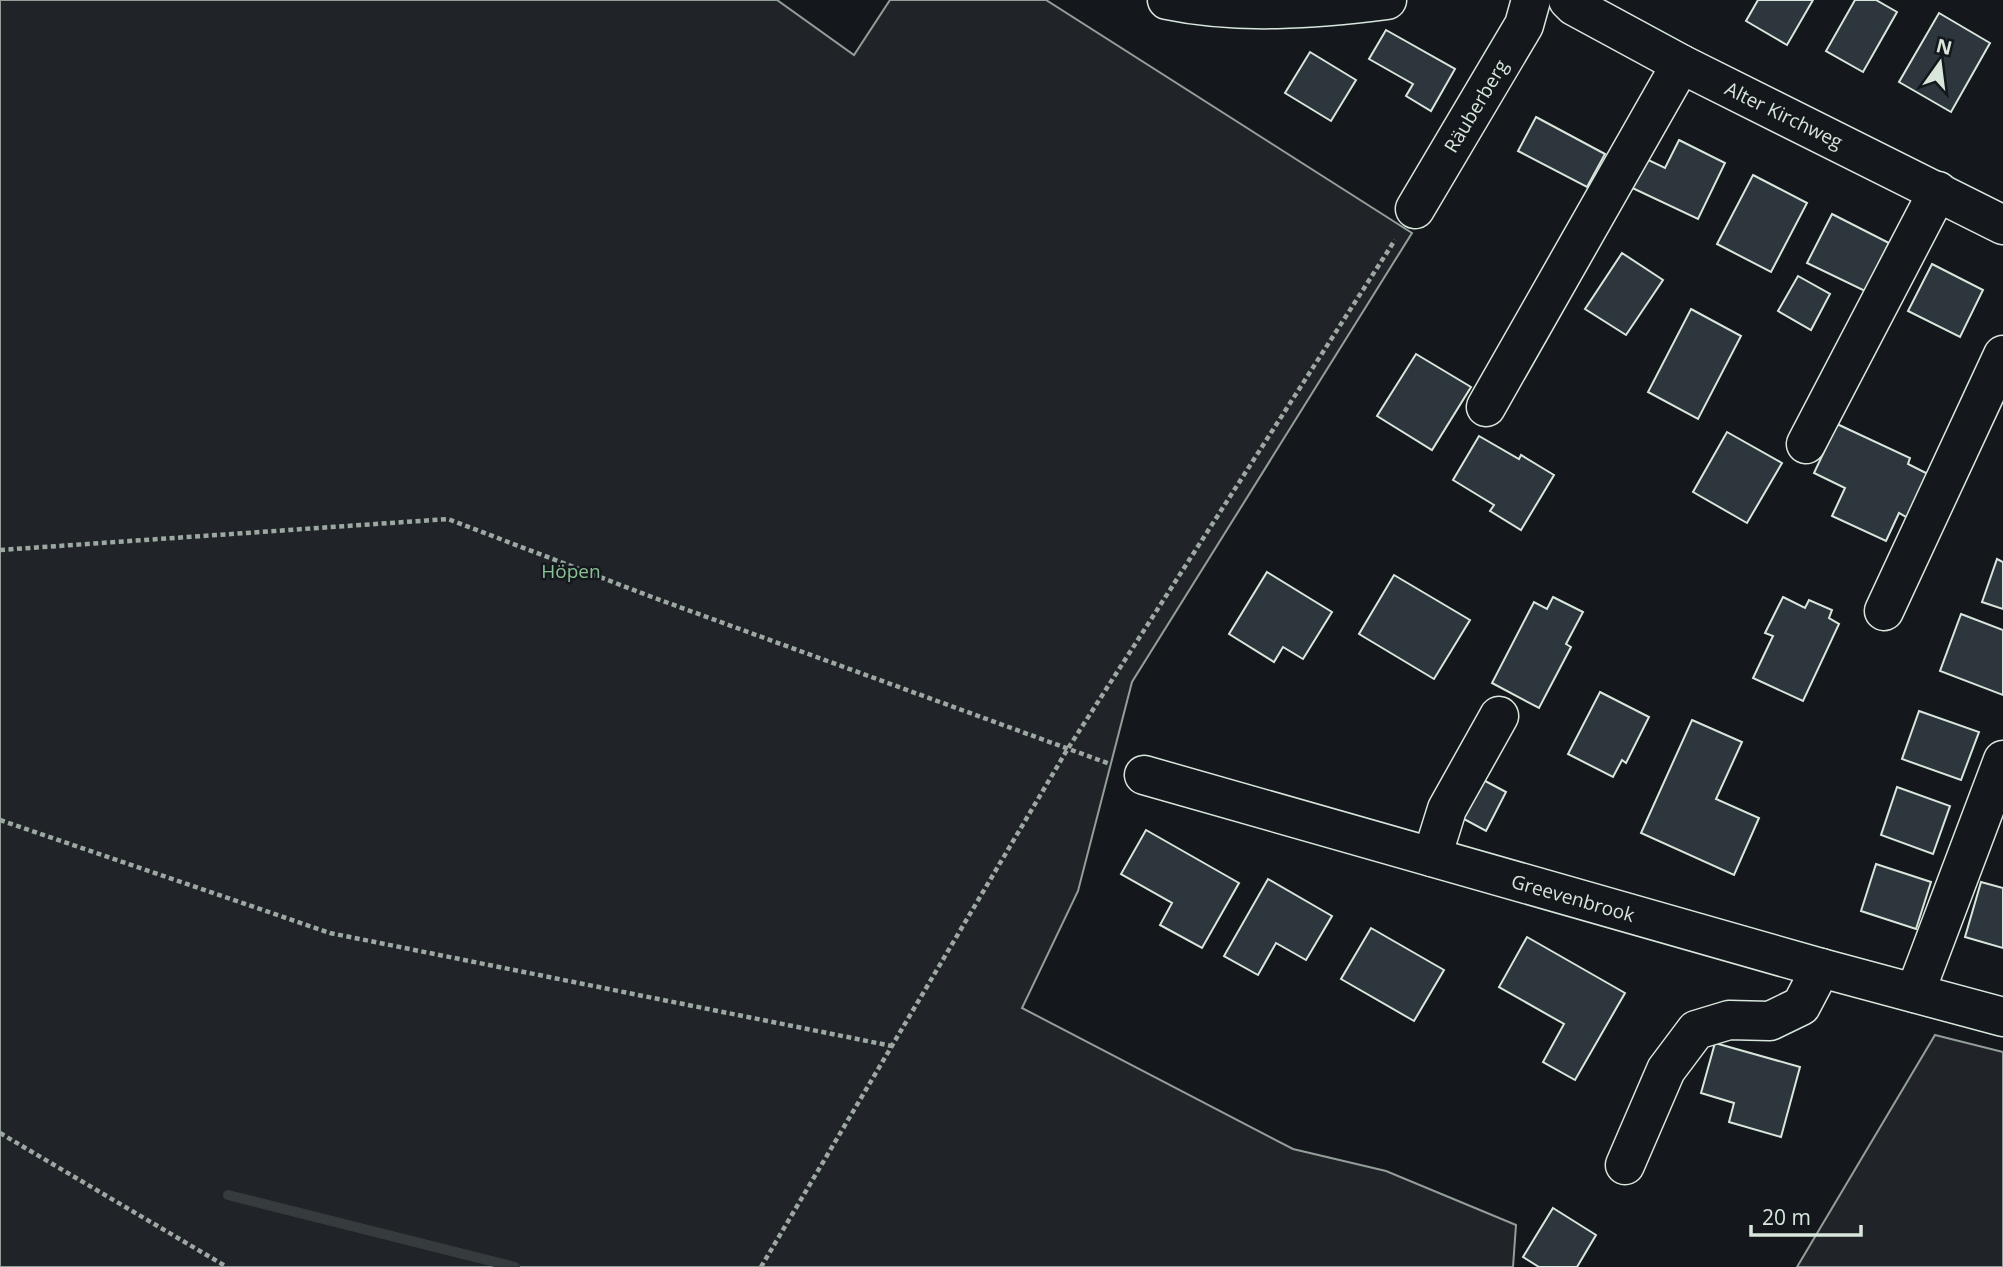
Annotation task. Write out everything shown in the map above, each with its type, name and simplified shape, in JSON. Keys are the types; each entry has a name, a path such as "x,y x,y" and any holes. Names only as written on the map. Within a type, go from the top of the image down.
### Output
{"street":[{"path":"1167,0 1197,6 1278,8 1387,0"},
{"name":"Räuberberg","path":"1415,209 1524,25 1531,0"},
{"name":"Alter Kirchweg","path":"1568,0 1574,6 1681,64 2003,225"},
{"path":"1486,407 1681,64"},
{"path":"1806,444 1938,191"},
{"path":"1884,611 2003,355"},
{"path":"1432,858 1447,809 1499,716"},
{"path":"1915,993 2003,760"},
{"name":"Greevenbrook","path":"1144,775 1821,968 2003,1017"},
{"path":"1625,1165 1667,1070 1696,1030 1729,1020 1770,1021 1801,1006 1821,968"}],"path":[{"path":"761,1267 1067,750 1415,209"},
{"path":"0,550 447,519 1067,750 1144,775"},
{"path":"0,820 330,933 892,1046"},
{"path":"0,1133 227,1267"}],"green space":[{"name":"Höpen","path":"0,0 777,0 854,55 890,0 1046,0 1412,233 1132,682 1078,891 1022,1008 1293,1149 1386,1171 1516,1225 1513,1267 0,1267"},
{"path":"1935,1035 2003,1052 2003,1267 1797,1267"}],"building":[{"path":"1758,0 1813,0 1787,45 1746,21"},
{"path":"1855,0 1876,0 1897,12 1863,72 1826,51"},
{"path":"1939,13 1990,43 1951,112 1899,82"},
{"path":"1386,30 1455,69 1431,111 1406,96 1413,84 1369,59"},
{"path":"1310,52 1356,80 1331,121 1285,93"},
{"path":"1536,117 1605,154 1587,187 1518,151"},
{"path":"1679,140 1725,163 1698,219 1626,185 1640,156 1665,168"},
{"path":"1753,175 1807,203 1771,272 1717,244"},
{"path":"1832,214 1889,243 1865,291 1807,263"},
{"path":"1622,253 1663,280 1626,335 1585,309"},
{"path":"1932,264 1983,290 1960,337 1908,311"},
{"path":"1798,276 1830,294 1811,330 1778,311"},
{"path":"1691,309 1741,336 1698,419 1648,392"},
{"path":"1416,354 1471,387 1432,450 1377,416"},
{"path":"1837,424 1910,458 1908,464 1928,474 1908,518 1899,513 1886,541 1832,516 1845,488 1814,473"},
{"path":"1727,432 1782,463 1747,523 1693,492"},
{"path":"1479,436 1519,459 1521,455 1554,475 1521,530 1490,511 1494,505 1453,480"},
{"path":"1997,559 2003,562 2003,609 1982,602"},
{"path":"1267,572 1332,612 1303,659 1283,647 1274,662 1229,634"},
{"path":"1394,575 1470,620 1434,679 1359,634"},
{"path":"1553,597 1583,612 1566,644 1571,647 1539,708 1492,683 1534,602 1547,609"},
{"path":"1783,597 1805,608 1809,600 1832,610 1829,618 1839,624 1803,701 1753,678 1773,636 1765,633"},
{"path":"1961,614 2003,630 2003,695 1940,671"},
{"path":"1600,692 1649,717 1626,763 1622,760 1613,777 1568,754"},
{"path":"1919,711 1979,732 1961,780 1902,759"},
{"path":"1692,720 1742,742 1716,799 1759,818 1734,875 1641,833"},
{"path":"1472,774 1506,792 1486,831 1451,812"},
{"path":"1897,787 1950,806 1933,854 1881,835"},
{"path":"1146,830 1239,883 1202,948 1160,925 1172,903 1121,874"},
{"path":"1876,864 1931,882 1916,929 1861,911"},
{"path":"1268,879 1332,916 1306,960 1276,943 1258,975 1224,956"},
{"path":"1981,882 2003,888 2003,948 1965,937"},
{"path":"1371,928 1444,970 1414,1021 1341,979"},
{"path":"1527,937 1625,993 1575,1080 1543,1062 1564,1024 1499,987"},
{"path":"1715,1043 1800,1067 1781,1137 1729,1122 1734,1103 1701,1093"},
{"path":"1553,1208 1596,1235 1577,1267 1539,1267 1523,1257"}],"waterway":[{"path":"228,1195 515,1267"}]}
